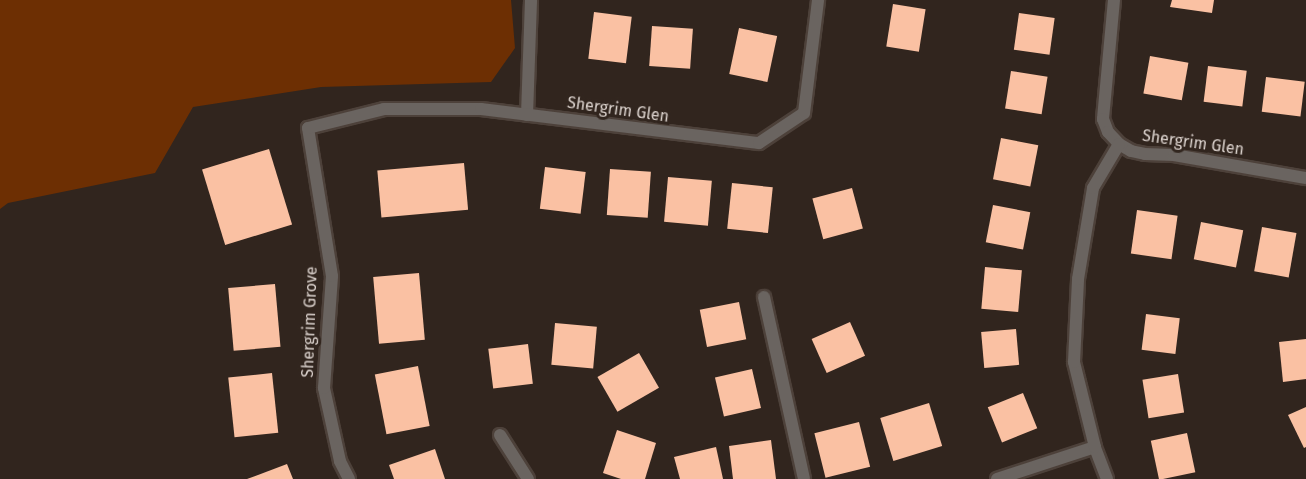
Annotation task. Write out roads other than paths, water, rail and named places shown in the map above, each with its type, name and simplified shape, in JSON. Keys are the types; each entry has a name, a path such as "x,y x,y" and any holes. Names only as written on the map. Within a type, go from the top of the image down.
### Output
{"street":[{"path":"527,115 531,0"},
{"name":"Shergrim Glen","path":"308,128 384,109 481,109 759,142 804,113 818,0"},
{"name":"Shergrim Glen","path":"1114,0 1103,119 1108,132 1119,144 1145,154 1184,156 1306,178"},
{"name":"Shergrim Grove","path":"308,128 332,276 324,388 340,461 349,479"},
{"path":"1107,479 1095,447 1074,362 1078,279 1093,188 1119,144"},
{"path":"764,297 804,479"},
{"path":"500,435 528,479"},
{"path":"997,479 1095,447"}]}
